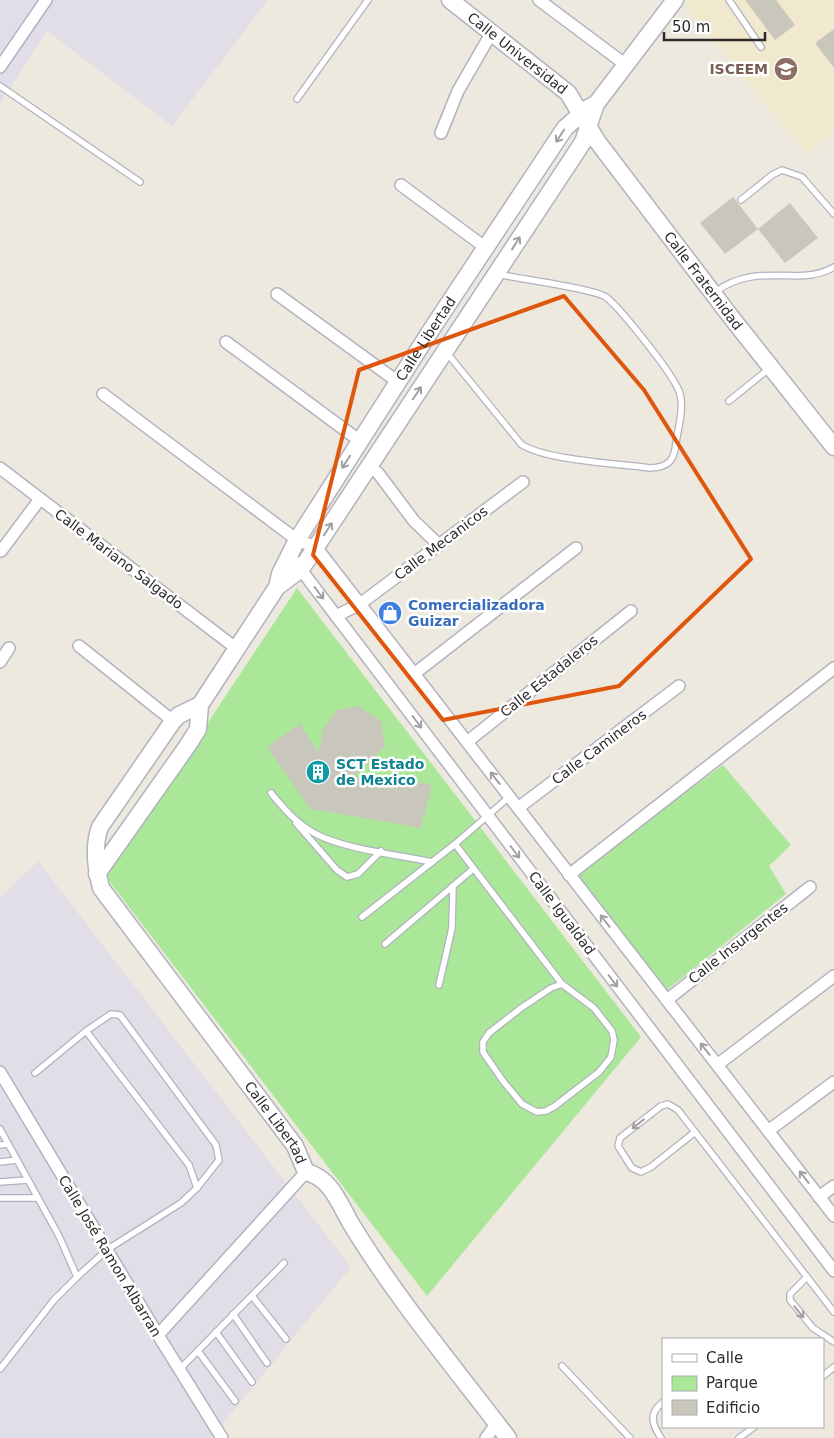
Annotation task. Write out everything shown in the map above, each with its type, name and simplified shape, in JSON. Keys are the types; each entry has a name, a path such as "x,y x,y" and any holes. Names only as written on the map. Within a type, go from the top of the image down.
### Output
{"main road":[{"name":"Calle Universidad","path":"450,0 568,93 584,117"},
{"name":"Calle Libertad","path":"97,874 198,729 200,705 277,587 293,547 486,248 566,128 584,117 596,104 675,0"},
{"name":"Calle Libertad","path":"277,587 300,569 316,547 497,274 542,201 583,142 584,117"},
{"name":"Calle Fraternidad","path":"584,117 597,141 713,294 834,447"},
{"name":"Calle Libertad","path":"200,705 178,715 172,721 100,827 96,836 97,874 107,897 295,1146 306,1172 315,1174 332,1191 385,1278 415,1320 508,1438"}],"street":[{"path":"0,67 46,0"},
{"path":"539,0 626,65"},
{"path":"442,133 455,98 492,32"},
{"path":"401,185 486,248"},
{"path":"277,294 398,382"},
{"path":"226,342 360,441"},
{"path":"104,394 293,547 316,547"},
{"path":"368,466 378,473 414,521 439,545"},
{"name":"Calle Mariano Salgado","path":"0,468 237,649"},
{"name":"Calle Mecanicos","path":"336,616 360,604 523,482"},
{"path":"0,551 40,499"},
{"name":"Calle Igualdad","path":"293,547 300,569 834,1271"},
{"name":"Calle Igualdad","path":"316,547 834,1216"},
{"path":"414,674 576,548"},
{"name":"Calle Estadaleros","path":"467,742 631,611"},
{"path":"79,646 172,721"},
{"path":"0,662 9,648"},
{"path":"570,875 834,668"},
{"name":"Calle Camineros","path":"518,808 679,686"},
{"name":"Calle Insurgentes","path":"666,1000 810,887"},
{"path":"717,1066 834,976"},
{"name":"Calle José Ramon Albarran","path":"0,1072 222,1438"},
{"path":"768,1130 834,1082"},
{"path":"158,1335 306,1172"},
{"path":"819,1197 834,1186"},
{"path":"486,1438 497,1423"}],"lane":[{"path":"297,99 368,0"},
{"path":"729,0 761,47"},
{"path":"0,86 140,182"},
{"path":"741,200 772,175 782,170 802,177 834,214"},
{"path":"713,294 733,281 758,274 819,274 834,267"},
{"path":"445,352 521,444 531,451 650,468 665,467 672,461 675,454 681,402 680,393 670,374 618,309 605,297 497,274"},
{"path":"729,402 771,367"},
{"path":"271,793 337,870 347,877 358,874 382,851"},
{"path":"362,918 455,844 509,797"},
{"path":"288,814 317,834 348,844 432,862"},
{"path":"455,844 562,984 581,997 607,1022 614,1040 611,1057 599,1072 555,1106 546,1111 537,1112 522,1104 503,1081 483,1052 483,1042 488,1033 521,1008 547,990 562,984"},
{"path":"385,944 473,869"},
{"path":"439,985 450,939 454,912 453,886"},
{"path":"0,1369 54,1300 77,1277 108,1250 180,1203 196,1188 219,1160 216,1145 120,1015 111,1014 86,1031 35,1073"},
{"path":"86,1031 189,1165 196,1188"},
{"path":"695,1132 651,1167 641,1172 632,1168 618,1146 620,1138 664,1104 678,1110 695,1132 807,1277 834,1312"},
{"path":"0,1129 38,1198 77,1277"},
{"path":"0,1144 8,1144"},
{"path":"0,1162 17,1160"},
{"path":"0,1182 28,1180"},
{"path":"0,1198 38,1198"},
{"path":"180,1369 284,1263"},
{"path":"807,1277 790,1294 790,1300 813,1328 834,1342"},
{"path":"252,1296 286,1340"},
{"path":"233,1314 267,1362"},
{"path":"216,1332 252,1382"},
{"path":"198,1351 235,1402"},
{"path":"562,1366 630,1438"},
{"path":"661,1438 653,1425 652,1418 656,1407 662,1403"},
{"path":"739,1438 753,1428"}],"highlighted area":[{"path":"564,296 644,390 751,559 619,686 443,720 313,555 359,370"}],"shaded area":[{"path":"0,0 268,0 172,126 47,31 0,104"},
{"name":"ISCEEM","path":"691,0 834,0 834,132 807,154 686,7"},
{"path":"38,861 351,1267 211,1438 0,1438 0,898"}],"green space":[{"path":"297,588 641,1037 427,1296 106,877"},
{"path":"723,765 791,845 769,866 786,894 662,994 571,876"}],"building":[{"path":"745,0 776,0 795,25 775,40"},
{"path":"834,29 834,68 815,43"},
{"path":"733,197 758,229 725,254 700,223"},
{"path":"790,203 818,238 785,263 758,229"},
{"name":"SCT Estado de Mexico","path":"358,706 381,721 385,747 353,777 432,784 421,828 311,810 267,747 300,724 318,752 324,728 337,710"}],"place":[{"name":"ISCEEM","path":"786,69"},
{"name":"Comercializadora Guizar","path":"390,613"},
{"name":"SCT Estado de Mexico","path":"318,772"}]}
